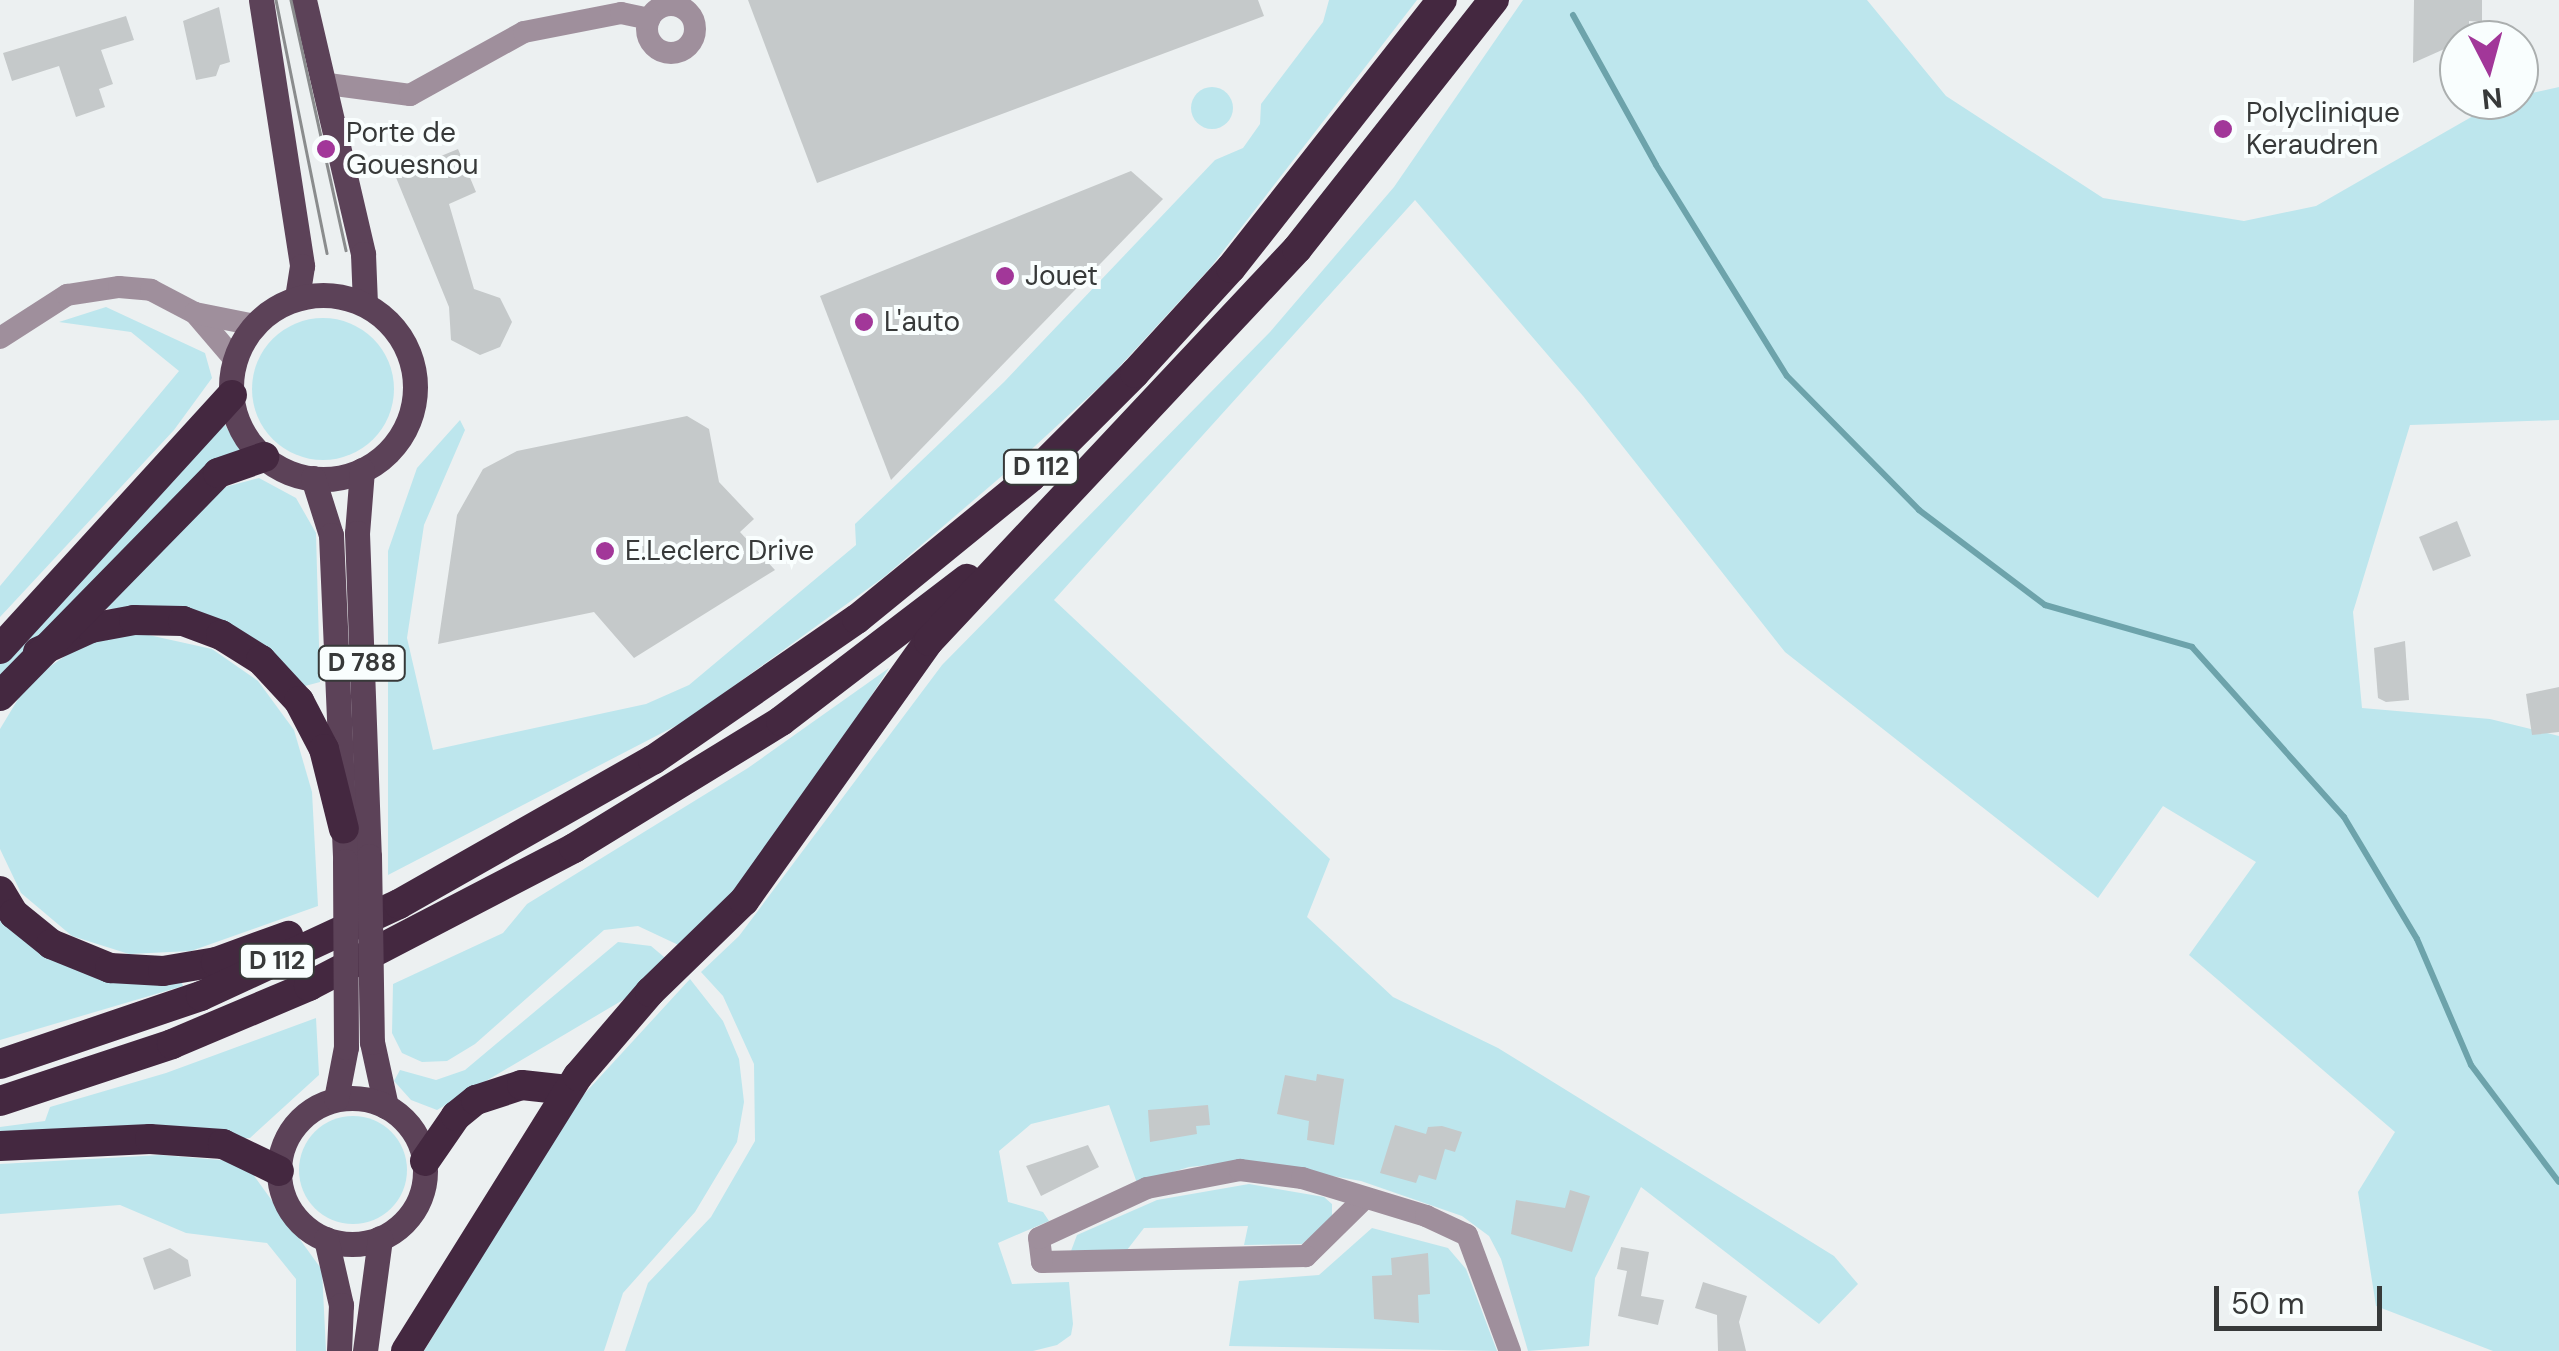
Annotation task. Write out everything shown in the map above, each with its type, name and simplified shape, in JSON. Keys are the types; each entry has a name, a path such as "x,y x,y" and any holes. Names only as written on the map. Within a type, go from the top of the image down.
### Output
{"highway":[{"name":"D 112","path":"0,1064 201,996 399,904 653,760 784,671 1031,476 1232,268 1442,0"},
{"name":"D 112","path":"0,1101 172,1044 310,986 574,848 782,720 1033,528 1297,249 1494,0"},
{"path":"0,650 232,394"},
{"path":"0,696 38,652 218,473 264,458"},
{"path":"406,1351 568,1090 639,1004 744,901 929,641 1033,528"},
{"path":"38,652 91,628 134,620 183,621 221,635 261,660 299,701 324,749 344,829"},
{"path":"0,891 14,914 51,944 110,968 163,970 216,962 304,931 540,826"},
{"path":"425,1161 476,1100 522,1085 568,1090"},
{"path":"0,1146 150,1139 222,1144 279,1171"}],"main road":[{"path":"262,0 302,266 297,298"},
{"path":"304,0 328,84 366,270 365,304"},
{"path":"320,295 365,304 404,342 416,387 403,434 362,470 313,478 264,458 248,440 232,394 235,360 254,326 297,298 320,295"},
{"name":"D 788","path":"359,1045 357,533 362,470"},
{"name":"D 788","path":"313,478 331,535 344,829 357,859"},
{"path":"336,1099 359,1045"},
{"path":"326,1239 380,1238 416,1207 425,1161 416,1134 386,1106 359,1045"},
{"path":"339,1351 341,1305 326,1239 292,1212 279,1171 290,1131 304,1116 336,1099 386,1106"},
{"path":"365,1351 380,1238"}],"street":[{"path":"328,84 410,95 524,32 621,13 649,19"},
{"path":"0,338 40,306 90,288 151,290 196,313 254,326"},
{"path":"196,313 235,360"},
{"path":"1365,1198 1306,1256 1042,1262 1039,1238 1148,1188 1240,1170 1302,1178 1365,1198 1467,1235 1510,1351"}],"shaded area":[{"path":"1329,0 1417,0 1210,268 1109,378 884,577 687,720 388,875 388,551 417,468 460,420 465,430 424,525 407,638 433,750 646,704 689,685 856,545 855,524 1004,382 1215,160 1243,148 1260,124 1261,104 1323,22"},
{"path":"1523,0 1867,0 1946,96 2103,198 2244,221 2316,206 2466,120 2539,120 2539,91 2559,87 2559,420 2410,425 2353,612 2362,708 2490,719 2559,736 2559,1351 2493,1351 2376,1306 2358,1192 2395,1132 2189,955 2256,862 2163,806 2098,898 1785,652 1583,396 1415,200 1054,600 1330,859 1307,917 1393,997 1498,1048 1834,1256 1858,1284 1819,1324 1641,1187 1595,1278 1589,1346 1528,1351 1501,1259 1489,1236 1462,1216 1361,1181 1246,1161 1189,1167 1137,1183 1109,1105 1031,1124 999,1151 1008,1202 1043,1212 1049,1221 998,1243 1012,1284 1069,1282 1071,1335 1057,1345 1033,1351 625,1351 648,1283 711,1217 755,1141 754,1064 723,996 701,972 739,936 942,665 1270,332 1394,187"},
{"path":"1212,87 1227,93 1233,108 1227,123 1212,129 1197,123 1191,108 1197,93"},
{"path":"106,307 205,353 212,378 174,430 0,617 0,586 179,371 131,332 59,322"},
{"path":"323,318 350,324 373,339 388,362 394,389 388,416 373,439 350,454 323,460 296,454 273,439 258,416 252,389 258,362 273,339 296,324"},
{"path":"224,423 243,454 0,681 0,656"},
{"path":"259,478 296,498 316,533 320,682 305,686 126,610 99,608 225,487"},
{"path":"135,632 212,649 258,681 294,730 312,792 318,906 191,951 129,954 72,936 21,893 0,849 0,729 29,681 81,645"},
{"path":"889,668 805,800 687,949 638,926 604,930 475,1044 447,1061 422,1062 402,1053 392,1033 393,984 503,933 527,904 748,768"},
{"path":"0,914 180,977 183,986 0,1040"},
{"path":"618,942 651,946 670,962 633,994 437,1110 411,1100 394,1081 400,1070 436,1080 465,1070"},
{"path":"690,979 723,1021 739,1059 744,1102 737,1142 695,1212 623,1293 604,1351 424,1351 576,1103"},
{"path":"316,1018 319,1075 250,1138 0,1139 0,1127 45,1121 50,1107 166,1073"},
{"path":"353,1116 374,1120 391,1132 403,1149 407,1170 403,1191 391,1208 374,1220 353,1224 332,1220 315,1208 303,1191 299,1170 303,1149 315,1132 332,1120"},
{"path":"161,1155 244,1162 322,1270 326,1351 296,1351 296,1279 267,1243 186,1233 120,1205 0,1214 0,1164"},
{"path":"1249,1184 1324,1197 1332,1204 1332,1218 1302,1244 1244,1245 1248,1226 1144,1228 1127,1250 1071,1251 1077,1235 1157,1200"},
{"path":"1372,1228 1448,1248 1466,1269 1497,1351 1229,1346 1239,1281 1319,1275"}],"building":[{"path":"748,0 1258,0 1264,16 817,183"},
{"path":"2414,0 2482,0 2482,20 2439,20 2439,51 2413,63"},
{"path":"219,7 230,62 220,65 216,76 196,80 183,21"},
{"path":"126,16 134,40 101,50 113,84 99,89 105,107 76,117 59,66 12,81 3,53"},
{"path":"458,149 476,192 449,204 474,289 500,298 512,322 500,347 480,355 451,340 449,307 395,175"},
{"path":"1131,171 1163,199 891,480 820,296"},
{"name":"E.Leclerc Drive","path":"687,416 709,429 719,482 754,519 740,532 775,570 634,658 594,612 438,644 457,515 483,469 517,451"},
{"path":"2457,521 2471,556 2433,571 2419,537"},
{"path":"2405,641 2409,700 2386,702 2378,698 2374,648"},
{"path":"2559,687 2559,732 2532,735 2526,694"},
{"path":"1317,1074 1344,1079 1334,1145 1307,1140 1309,1121 1277,1114 1285,1075 1316,1081"},
{"path":"1208,1105 1210,1125 1196,1126 1197,1134 1150,1142 1148,1110"},
{"path":"1395,1125 1426,1134 1428,1127 1442,1126 1462,1132 1455,1152 1445,1149 1436,1180 1419,1175 1416,1183 1380,1173"},
{"path":"1088,1145 1099,1167 1041,1196 1026,1166"},
{"path":"1570,1190 1590,1196 1572,1252 1511,1234 1516,1200 1565,1208"},
{"path":"1621,1247 1649,1252 1641,1296 1664,1300 1658,1325 1618,1316 1627,1271 1617,1269"},
{"path":"170,1248 188,1260 191,1276 154,1290 143,1258"},
{"path":"1428,1253 1430,1294 1418,1295 1419,1323 1374,1319 1372,1276 1392,1275 1391,1258"},
{"path":"1703,1282 1747,1296 1739,1322 1746,1351 1718,1351 1717,1315 1695,1308"}],"waterway":[{"path":"1573,15 1656,165 1787,376 1919,510 2045,605 2192,647 2344,817 2417,939 2471,1065 2559,1182"}],"tram line":[{"path":"276,0 327,253"},
{"path":"291,0 346,250"}],"place":[{"name":"Polyclinique Keraudren","path":"2223,129"},
{"name":"Porte de Gouesnou","path":"326,149"},
{"name":"Jouet","path":"1005,276"},
{"name":"L'auto","path":"864,322"},
{"name":"E.Leclerc Drive","path":"605,551"}]}
